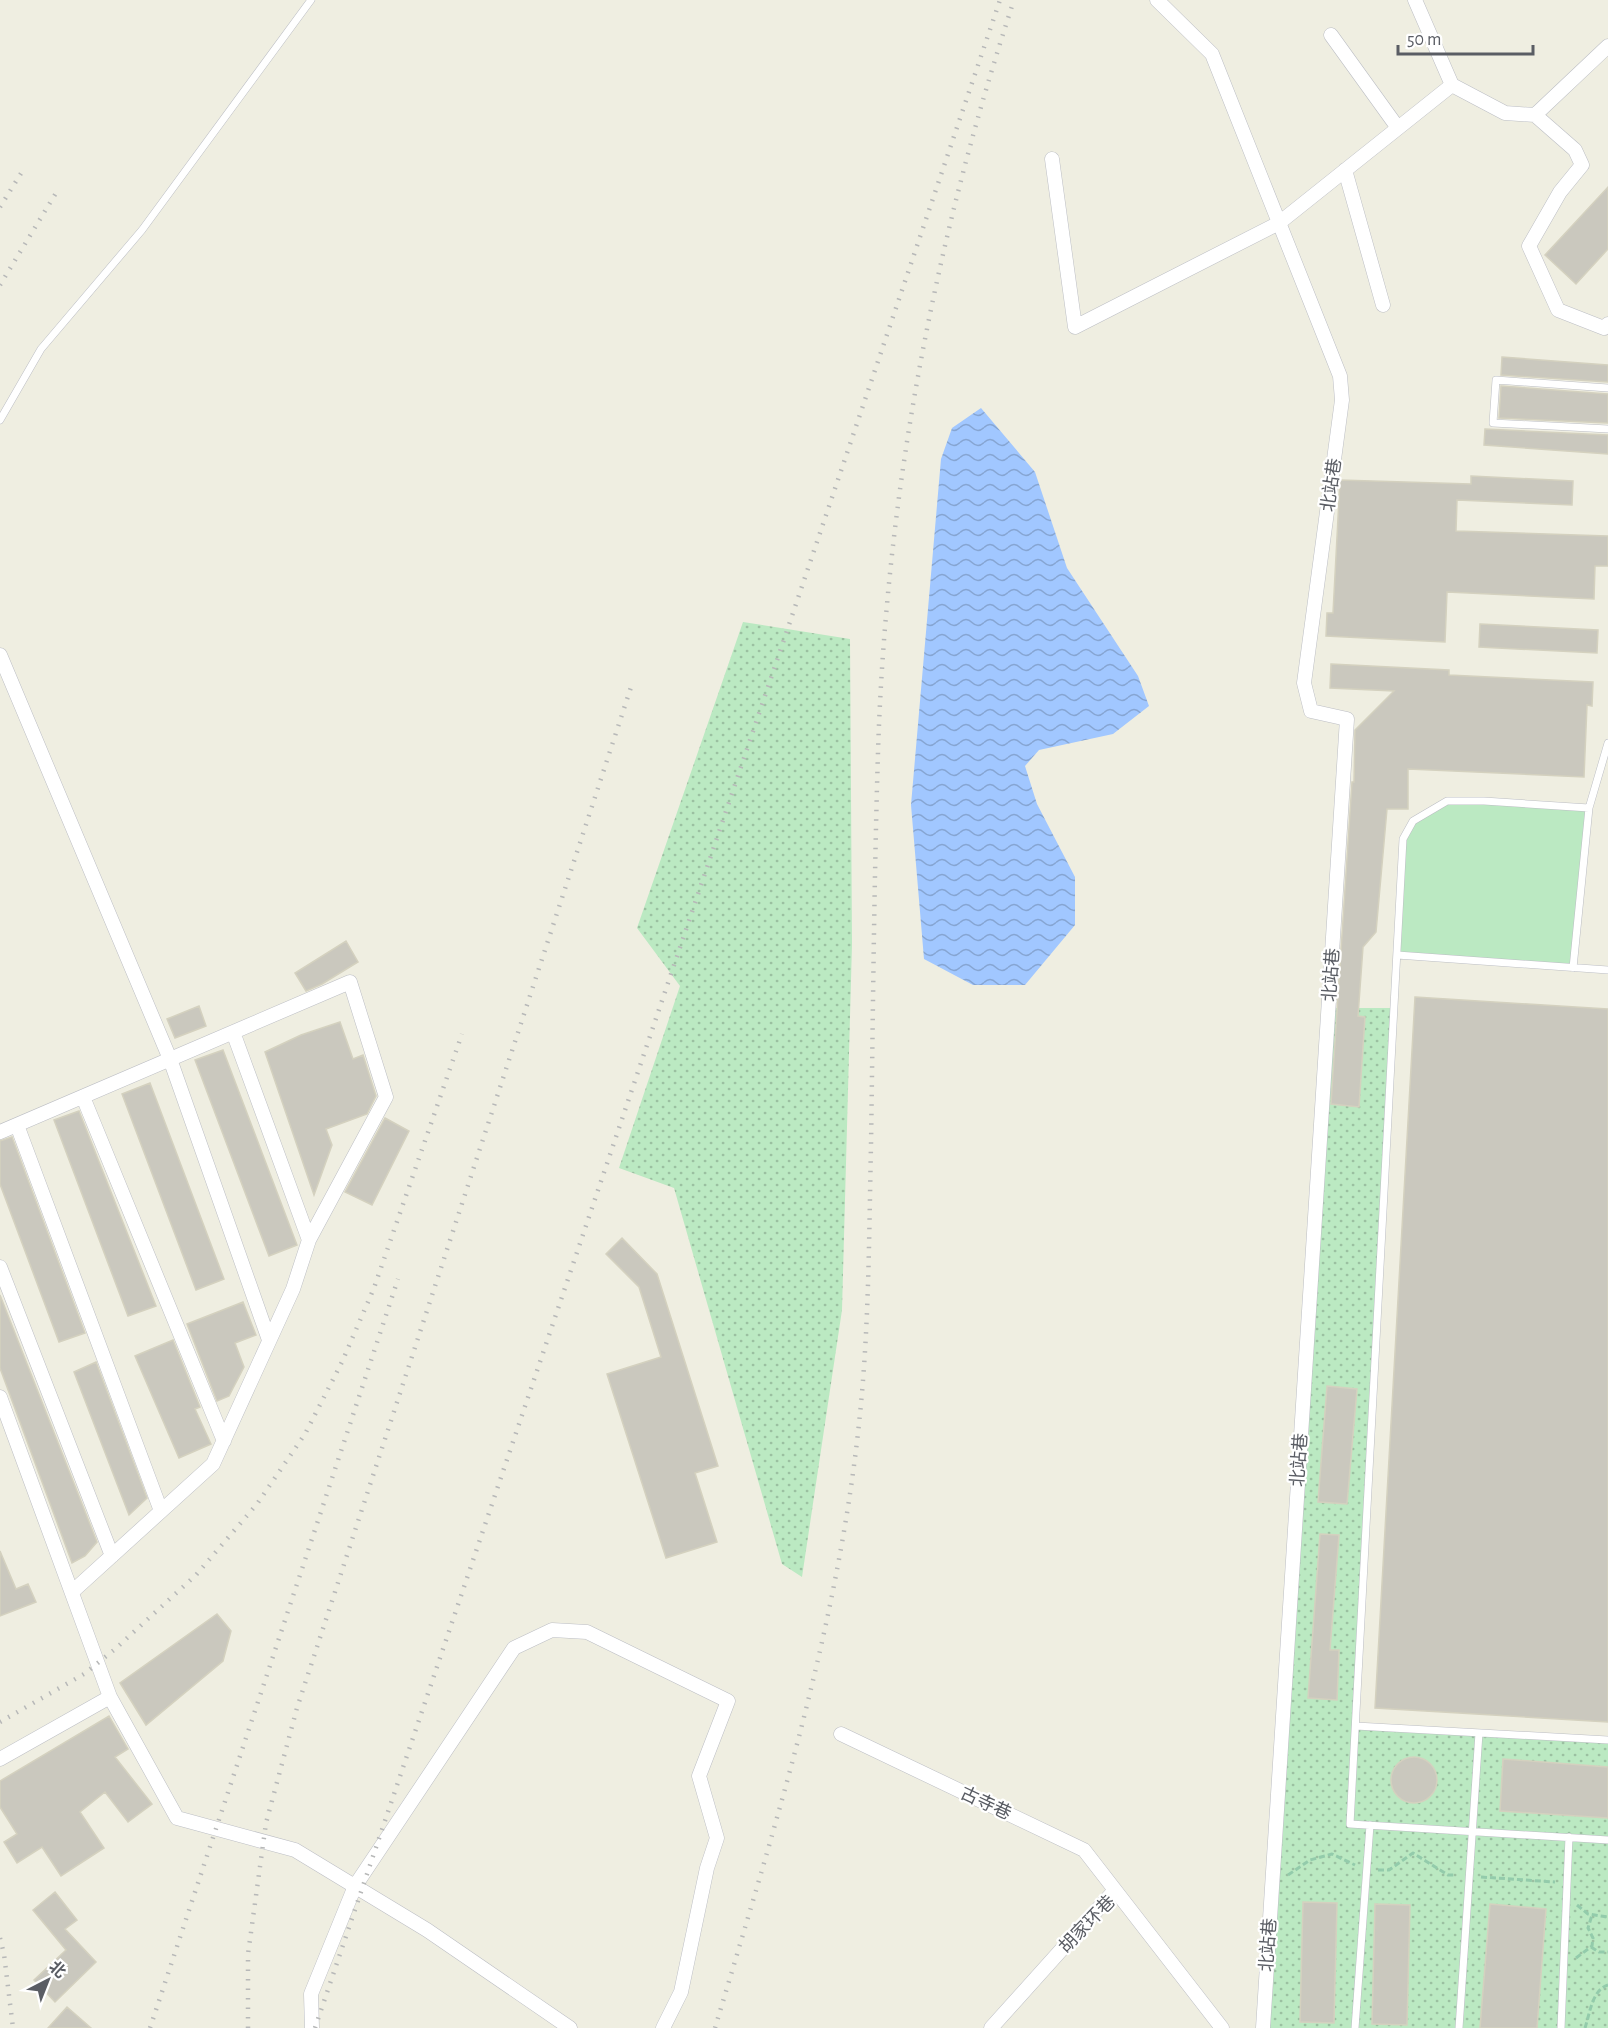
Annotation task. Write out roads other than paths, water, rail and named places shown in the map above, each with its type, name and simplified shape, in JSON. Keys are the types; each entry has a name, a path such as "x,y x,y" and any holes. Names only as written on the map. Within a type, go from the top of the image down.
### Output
{"street":[{"path":"1415,0 1452,85 1505,113 1535,115 1575,150 1582,165 1560,192 1529,246 1558,310 1604,328 1608,324"},
{"name":"北站巷","path":"1163,2 1212,54 1340,376 1342,400 1304,683 1311,711 1347,719 1263,2028"},
{"path":"1330,35 1398,128"},
{"path":"1535,115 1608,46"},
{"path":"1052,159 1075,327 1279,223 1452,85"},
{"path":"1345,170 1383,305"},
{"path":"0,655 170,1059 270,1340"},
{"path":"0,1132 350,982 386,1097 309,1240 292,1289 213,1464 72,1592"},
{"path":"233,1032 309,1240"},
{"path":"83,1097 224,1441"},
{"path":"17,1125 161,1511"},
{"path":"0,1267 112,1556"},
{"path":"0,1397 110,1696 177,1818 295,1850 427,1930 570,2028"},
{"path":"312,2028 311,1995 355,1886 514,1648 552,1630 587,1632 728,1701 699,1776 717,1838 707,1868 681,1992 663,2028"},
{"path":"0,1759 110,1696"},
{"name":"古寺巷","path":"841,1734 1084,1850 1115,1890"},
{"name":"胡家环巷","path":"990,2028 1115,1890 1222,2028"}],"lane":[{"path":"0,420 41,349 142,230 311,0"},
{"path":"1608,388 1496,380 1493,423 1608,429"},
{"path":"1573,968 1589,808 1608,743"},
{"path":"1589,808 1484,801 1447,801 1413,820 1403,839 1350,1824 1608,1840"},
{"path":"1397,955 1608,970"},
{"path":"1356,1726 1608,1740"},
{"path":"1459,2028 1479,1733"},
{"path":"1355,2028 1370,1826"},
{"path":"1561,2028 1569,1838"}],"water":[{"path":"981,408 1035,472 1067,568 1138,676 1149,706 1113,734 1039,750 1025,766 1037,804 1075,877 1075,925 1025,985 973,985 924,959 911,805 941,459 952,428"}],"railway":[{"path":"315,2028 1000,0"},
{"path":"715,2028 782,1801 802,1724 821,1648 850,1492 860,1414 867,1314 878,752 891,560 903,465 938,277 960,184 1014,0"},
{"path":"0,207 25,167"},
{"path":"0,285 59,188"},
{"path":"248,2028 248,1954 266,1823 297,1708 632,684"},
{"path":"0,1722 84,1674 114,1650 196,1575 257,1504 305,1434 342,1362 374,1288 462,1034"},
{"path":"150,2028 398,1279"},
{"path":"0,1938 13,2028"}]}
